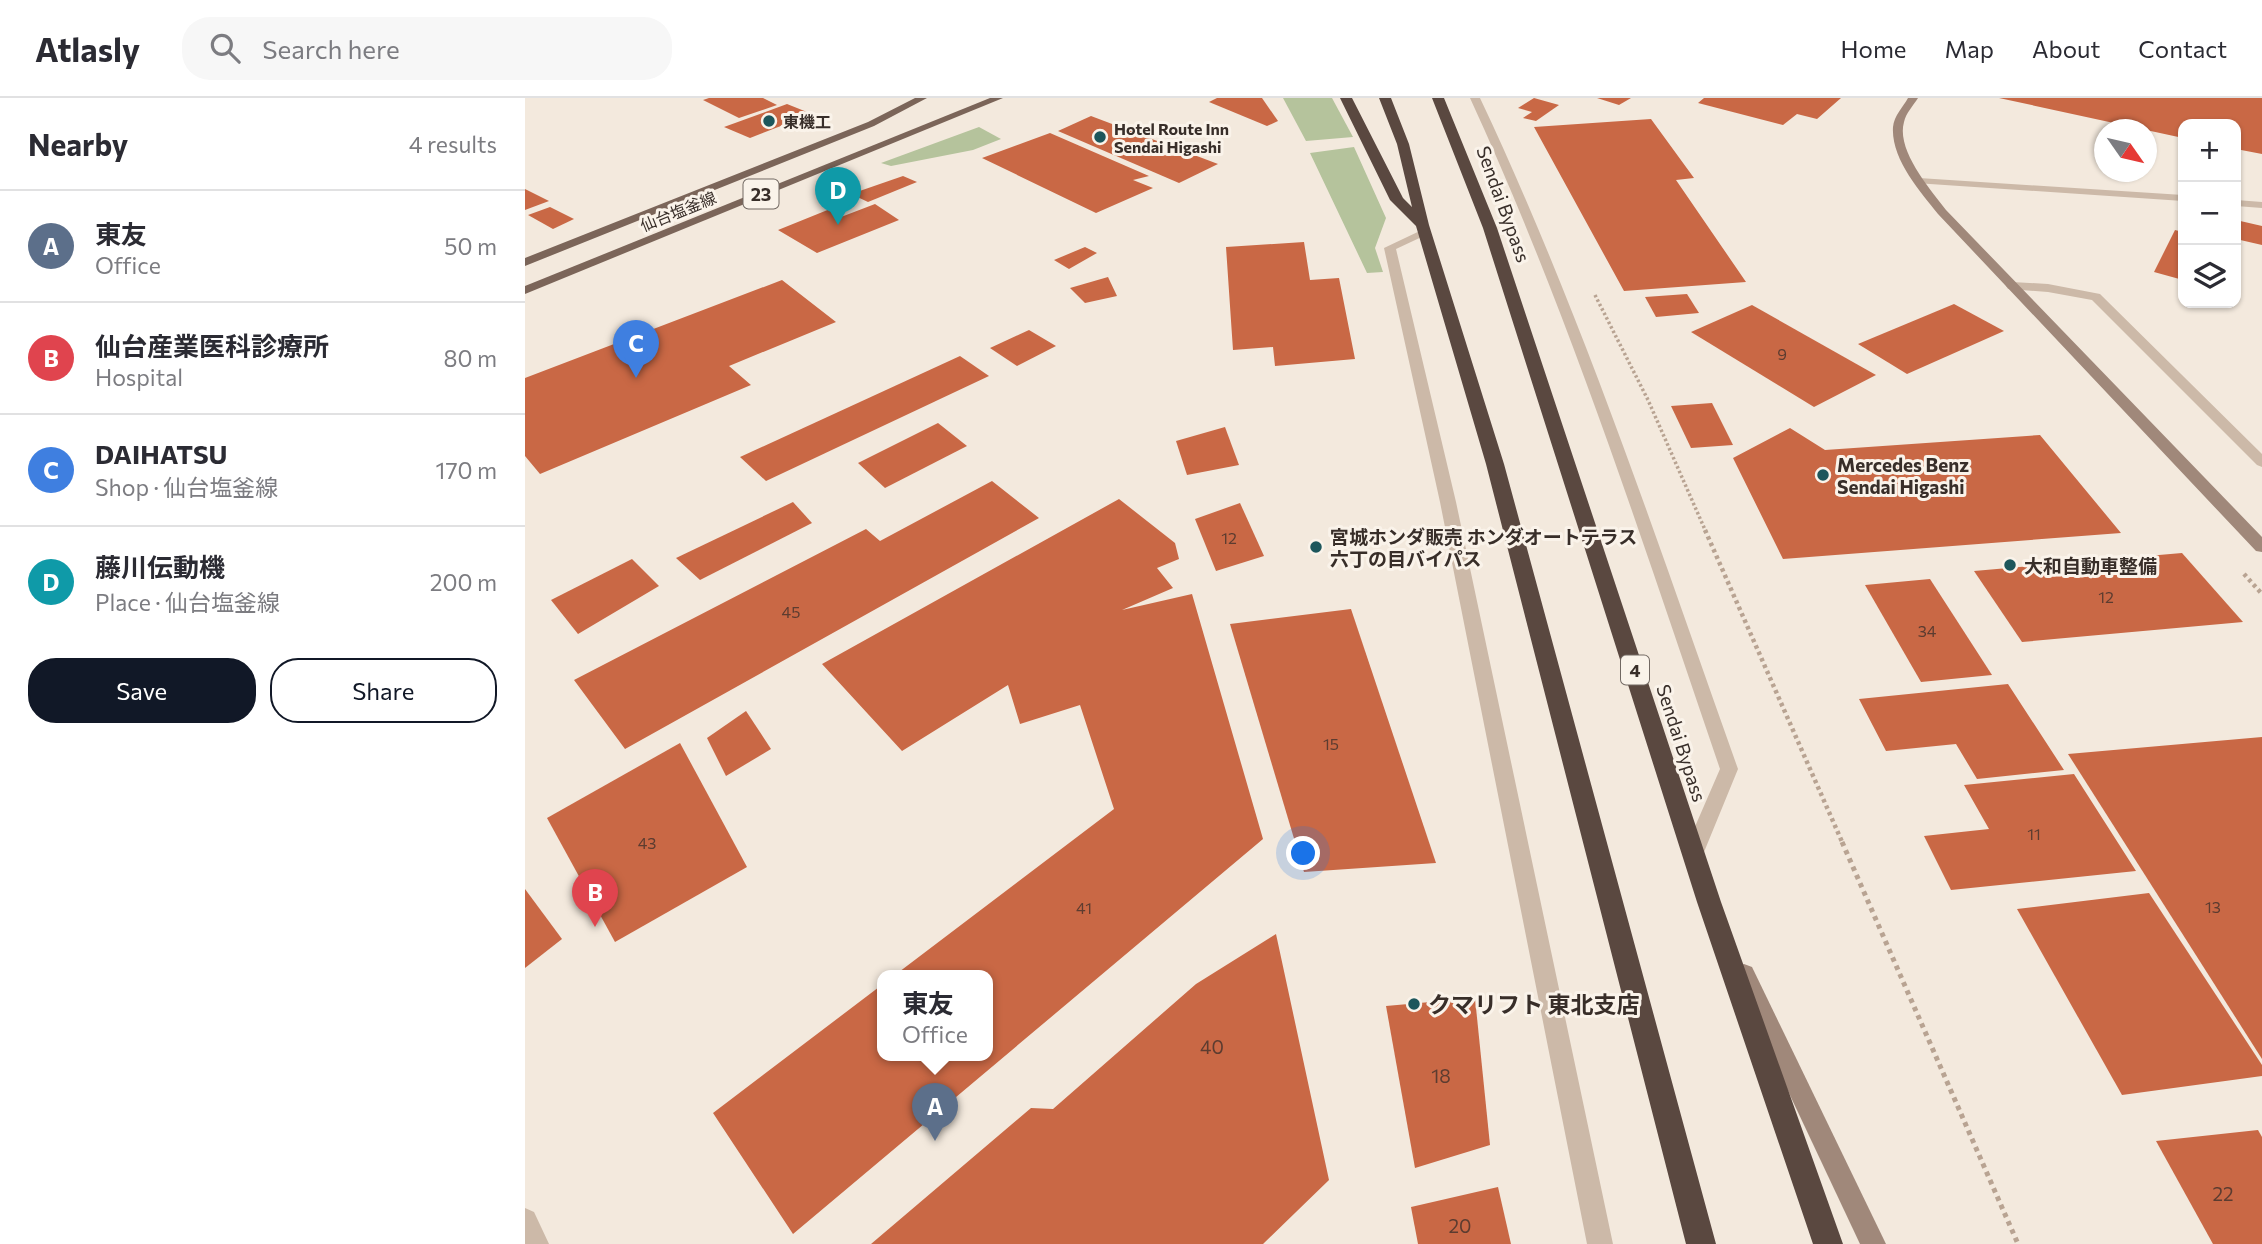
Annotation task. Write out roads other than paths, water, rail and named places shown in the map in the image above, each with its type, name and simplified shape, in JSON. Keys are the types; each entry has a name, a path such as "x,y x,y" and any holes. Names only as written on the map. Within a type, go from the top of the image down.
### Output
{"highway":[{"path":"1346,98 1397,200 1423,229"},
{"path":"1385,98 1399,137 1423,229 1495,464 1701,1244"},
{"name":"Sendai Bypass","path":"1438,98 1490,228 1693,852 1828,1244"}],"main road":[{"name":"仙台塩釜線","path":"525,262 871,124 922,98"},
{"name":"仙台塩釜線","path":"525,290 998,98"}],"street":[{"path":"1475,98 1502,155 1552,278 1656,558 1729,769 1693,852"},
{"path":"1913,98 1898,125 1903,151 1919,181 1941,212 2262,547"},
{"path":"1919,181 2178,198"},
{"path":"2241,203 2262,205"},
{"path":"1423,229 1390,248 1448,502 1600,1244"},
{"path":"2012,286 2048,288 2096,297 2262,462"},
{"path":"1710,902 1873,1244"},
{"path":"525,1221 536,1244"}],"place":[{"name":"東機工","path":"769,121"},
{"name":"Hotel Route Inn Sendai Higashi","path":"1100,137"},
{"name":"藤川伝動機","path":"838,225"},
{"name":"DAIHATSU","path":"636,378"},
{"name":"Mercedes Benz Sendai Higashi","path":"1823,475"},
{"name":"宮城ホンダ販売 ホンダオートテラス 六丁の目バイパス","path":"1316,547"},
{"name":"大和自動車整備","path":"2010,565"},
{"name":"仙台産業医科診療所","path":"595,927"},
{"name":"クマリフト 東北支店","path":"1414,1004"},
{"name":"東友","path":"935,1141"}]}
